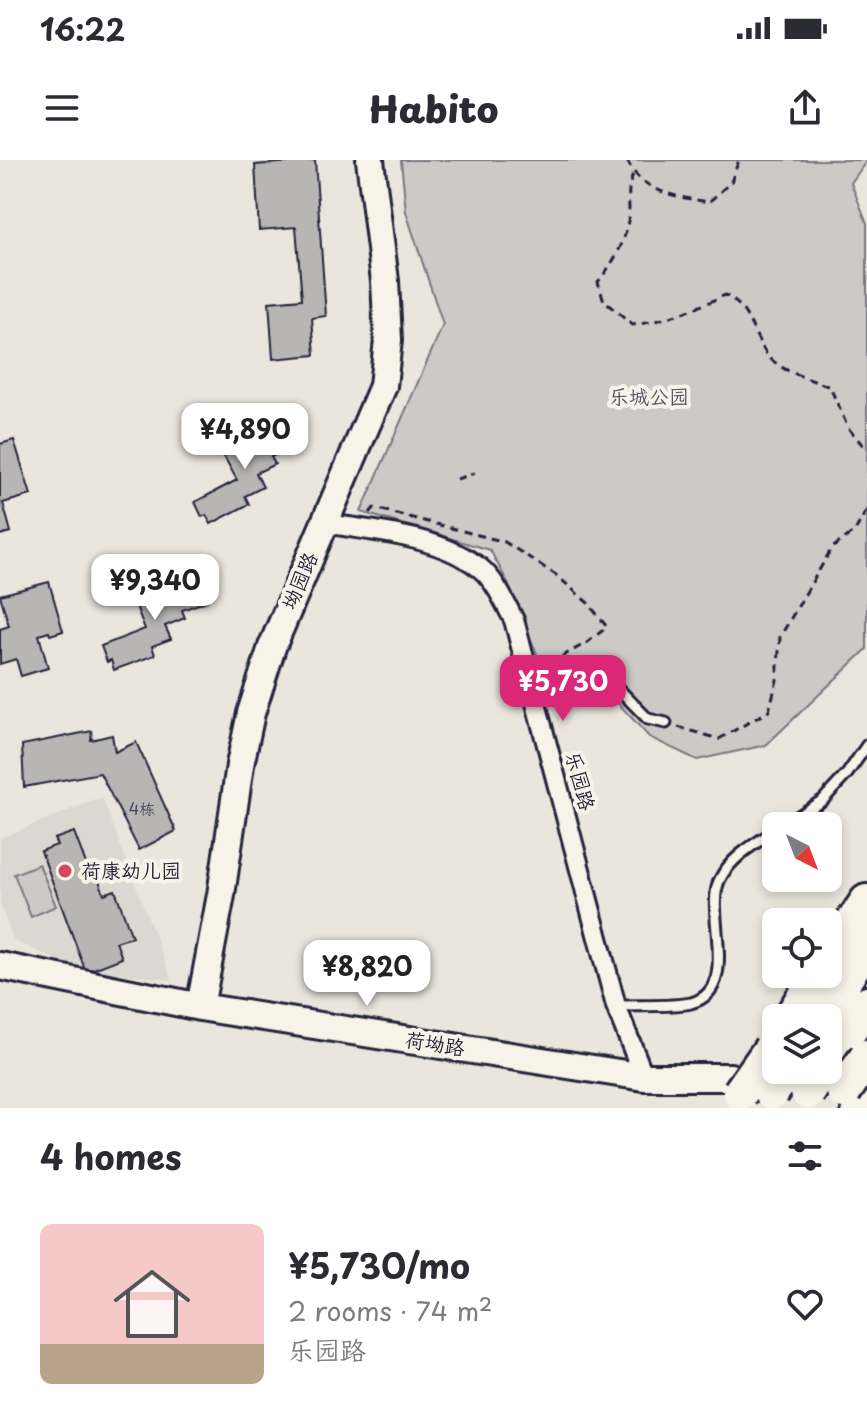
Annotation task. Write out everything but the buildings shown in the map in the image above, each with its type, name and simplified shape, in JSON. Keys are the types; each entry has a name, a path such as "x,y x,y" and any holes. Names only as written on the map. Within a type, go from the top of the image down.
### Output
{"highway":[{"path":"842,939 867,902"},
{"path":"838,1004 867,943"},
{"path":"842,1033 867,1004"}],"street":[{"name":"坳园路","path":"200,1007 251,713 272,647 383,386 388,340 385,281 370,160"},
{"name":"乐园路","path":"324,523 424,541 481,569 498,591 514,620 616,1006 644,1077"},
{"name":"荷坳路","path":"0,966 200,1007 644,1077 762,1078"}],"lane":[{"path":"531,685 554,677 602,672 648,719 666,723"},
{"path":"805,812 823,800 847,774 867,745"},
{"path":"616,1006 692,1002 707,993 720,963 714,913 719,880 740,855 762,840"}],"path":[{"path":"627,160 633,175 654,190 709,202 731,182 739,160"},
{"path":"633,175 628,186 626,235 616,259 598,282 604,301 632,325 668,319 725,295 739,302 768,356 777,364 830,387 848,428 867,450"},
{"path":"457,479 475,473"},
{"path":"374,508 505,542 556,575 588,603 607,627 565,655"},
{"path":"666,723 719,739 769,711 777,680 780,637 832,548 855,531 867,509"}],"shaded area":[{"name":"荷康幼儿园","path":"102,797 172,980 72,967 14,941 0,904 0,838"}],"green space":[{"name":"乐城公园","path":"401,160 867,160 851,183 867,223 867,649 766,745 697,760 649,737 618,703 557,702 506,579 490,550 361,512 443,325 406,212"},
{"path":"39,864 56,906 31,917 14,874"}],"place":[{"name":"荷康幼儿园","path":"65,871"}]}
